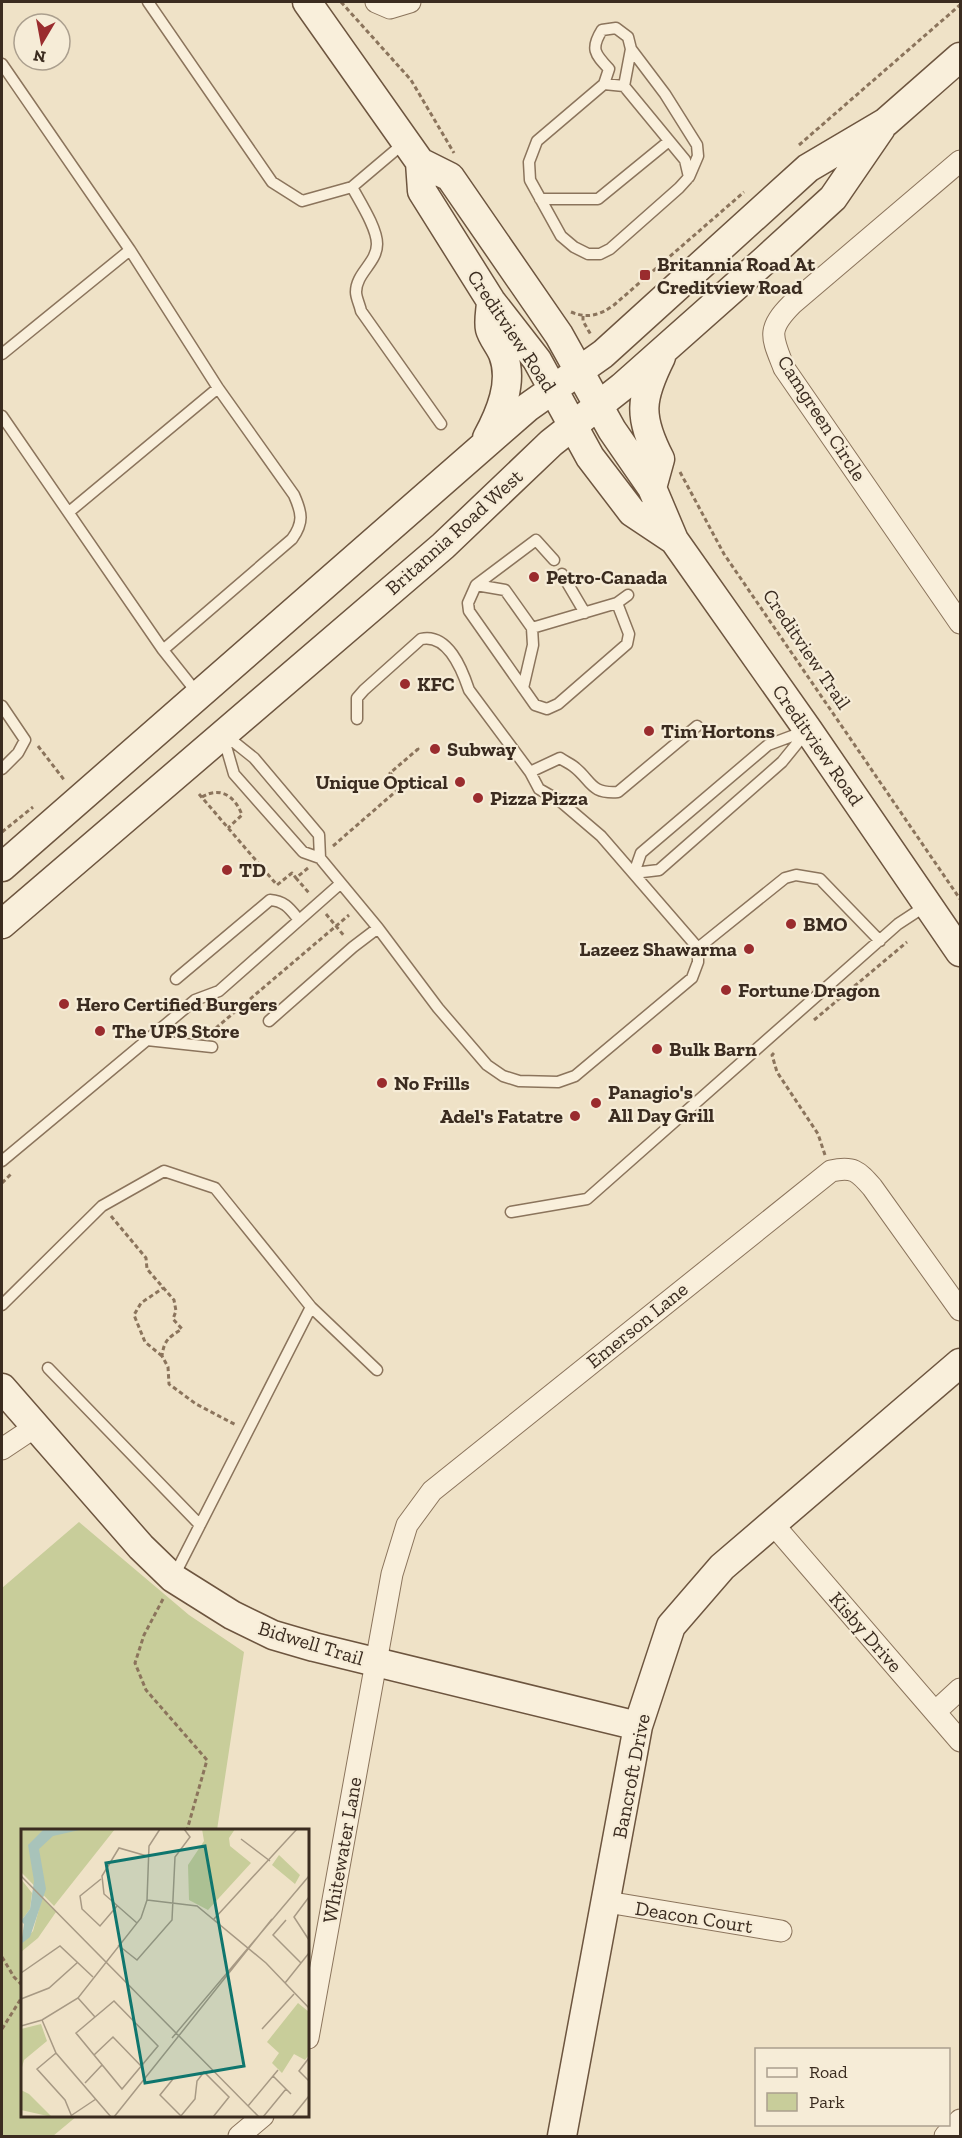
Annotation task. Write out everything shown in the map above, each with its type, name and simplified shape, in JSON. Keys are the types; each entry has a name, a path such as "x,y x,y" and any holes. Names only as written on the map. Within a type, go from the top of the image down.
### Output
{"main road":[{"name":"Creditview Road","path":"307,2 413,152 450,177 559,335 612,430 652,488 674,540 960,952"},
{"name":"Britannia Road West","path":"2,867 528,406 603,354 808,168 886,122 960,57"},
{"name":"Britannia Road West","path":"2,924 222,733 443,546 551,443 663,352 833,198 886,122"},
{"name":"Creditview Road","path":"413,152 422,191 491,301 537,360 590,457 632,512 674,540"},
{"path":"481,449 498,419 506,384 503,355 490,329 491,301"},
{"path":"652,488 660,459 647,435 644,406 650,380 663,352"},
{"name":"Bancroft Drive","path":"562,2136 638,1726 671,1626 722,1567 960,1363"},
{"name":"Bidwell Trail","path":"2,1388 141,1547 173,1578 232,1616 273,1635 314,1647 638,1726"}],"street":[{"path":"376,2 390,8 410,2"},
{"name":"Camgreen Circle","path":"960,161 792,304 776,322 773,330 774,340 784,368 960,623"},
{"path":"831,1170 843,1168 858,1171 872,1187 960,1310"},
{"name":"Emerson Lane","path":"376,1663 392,1574 407,1525 432,1491 831,1170"},
{"path":"2,1449 35,1427"},
{"name":"Kisby Drive","path":"772,1523 960,1741"},
{"name":"Whitewater Lane","path":"309,2032 376,1663"},
{"path":"935,1712 960,1689"},
{"name":"Deacon Court","path":"607,1902 781,1931"},
{"path":"239,2136 260,2117"},
{"path":"945,2136 960,2120"}],"lane":[{"path":"148,2 272,182 302,201 352,188 413,152"},
{"path":"616,28 628,37 631,49 665,94 697,145 699,156 689,177 679,189 610,249 600,254 588,254 574,247 561,236 530,180 529,162 537,141 604,84 609,69 596,54 595,42 602,30 616,28"},
{"path":"624,86 631,49"},
{"path":"2,64 130,250 218,388 294,495 300,508 300,527 292,539 163,650"},
{"path":"604,84 624,86 685,160 689,177"},
{"path":"540,199 598,199 669,141"},
{"path":"352,188 375,234 377,243 375,256 361,275 356,292 361,310 441,424"},
{"path":"2,354 130,250"},
{"path":"69,512 218,388"},
{"path":"2,416 163,650 198,694"},
{"path":"554,560 536,540 476,585 468,603 469,611 535,705 547,709 558,704 627,644 629,634 617,603"},
{"path":"562,574 585,613"},
{"path":"476,585 505,590 532,628 532,645 523,688"},
{"path":"532,628 617,603 628,595"},
{"path":"222,733 234,774 303,852 320,858 378,928 432,1000 487,1065 503,1076 537,1083 558,1082 575,1076 692,978 698,962 698,948 601,836 560,801 539,789 530,772 469,690 464,675 446,646 438,639 430,637 421,639 364,690 357,698 357,719"},
{"path":"2,706 25,740 18,753 2,769"},
{"path":"530,772 560,758 574,766 595,789 604,793 618,792 697,726"},
{"path":"634,873 641,853 768,745 808,730"},
{"path":"634,873 659,870 782,762 808,730"},
{"path":"222,733 254,758 319,835 320,858"},
{"path":"698,948 785,878 796,875 820,879 880,941"},
{"path":"2,1161 195,1000 219,991 340,884"},
{"path":"176,979 270,900 287,905 299,920"},
{"path":"511,1212 588,1199 898,924 928,904"},
{"path":"269,1021 378,928"},
{"path":"147,1040 213,1047"},
{"path":"2,1305 102,1206 164,1171 215,1188 311,1307 377,1371"},
{"path":"173,1578 311,1307"},
{"path":"48,1368 200,1525"}],"path":[{"path":"583,316 583,321"},
{"name":"Creditview Trail","path":"678,468 724,554 960,899"},
{"path":"25,740 41,748 65,781"},
{"path":"296,878 402,786 390,773 418,749 416,747"},
{"path":"228,828 242,815 236,802 226,793 217,792 200,796 277,885 292,873 353,947"},
{"path":"808,1025 907,942"},
{"path":"782,1047 772,1054 777,1072 818,1134 831,1170"},
{"path":"102,1206 146,1258 147,1269 174,1300 176,1311 173,1319 182,1329 168,1337 162,1356"},
{"path":"163,1288 141,1303 135,1315 145,1342 162,1356 168,1367 169,1384 196,1404 248,1431"},
{"path":"173,1578 144,1635 135,1663 146,1690 207,1760 186,1829"},
{"path":"2,1957 21,1984"},
{"path":"2,2029 21,1999"}],"green space":[{"path":"79,1522 189,1615 244,1652 217,1829 21,1829 21,2117 76,2117 53,2136 2,2136 2,1588"}],"place":[{"name":"Britannia Road At Creditview Road","path":"645,275"},
{"name":"Petro-Canada","path":"534,577"},
{"name":"KFC","path":"405,684"},
{"name":"Tim Hortons","path":"649,731"},
{"name":"Subway","path":"435,749"},
{"name":"Unique Optical","path":"460,782"},
{"name":"Pizza Pizza","path":"478,798"},
{"name":"TD","path":"227,870"},
{"name":"BMO","path":"791,924"},
{"name":"Lazeez Shawarma","path":"749,949"},
{"name":"Fortune Dragon","path":"726,990"},
{"name":"Hero Certified Burgers","path":"64,1004"},
{"name":"The UPS Store","path":"100,1031"},
{"name":"Bulk Barn","path":"657,1049"},
{"name":"No Frills","path":"382,1083"},
{"name":"Panagio's All Day Grill","path":"596,1103"},
{"name":"Adel's Fatatre","path":"575,1116"}]}
